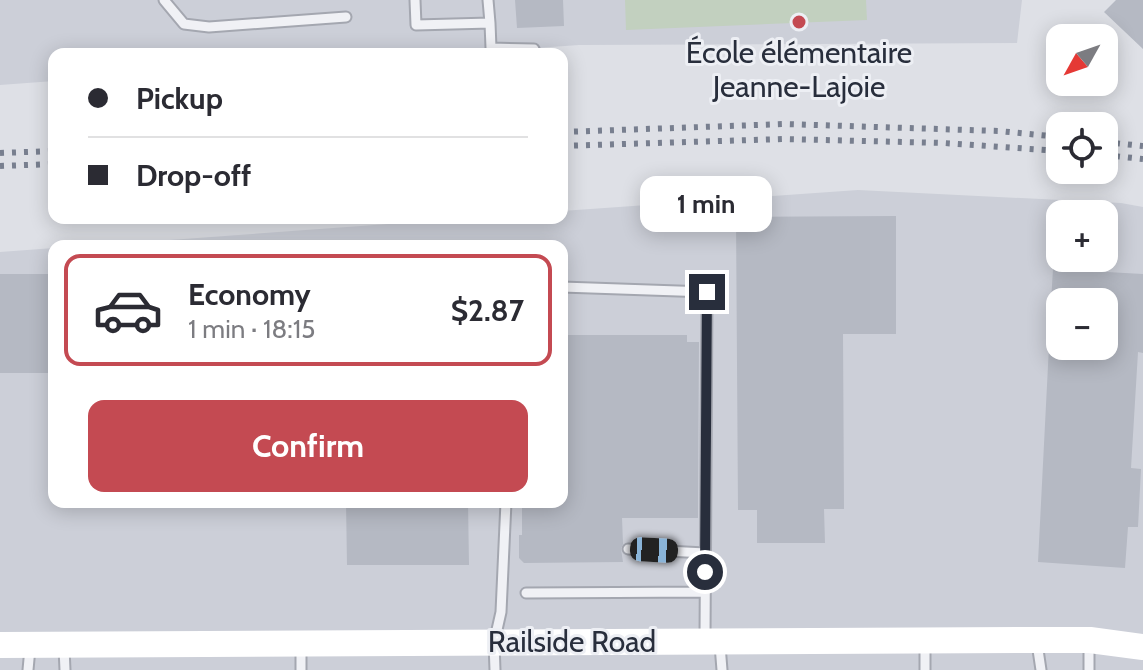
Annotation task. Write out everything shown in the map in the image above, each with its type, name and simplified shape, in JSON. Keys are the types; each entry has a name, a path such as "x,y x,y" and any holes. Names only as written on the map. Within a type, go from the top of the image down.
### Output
{"street":[{"name":"Railside Road","path":"0,645 29,658 301,643 1090,640 1143,647"}],"lane":[{"path":"164,0 184,24 209,27 346,17"},
{"path":"415,0 416,25 490,23"},
{"path":"488,0 491,48"},
{"path":"568,287 707,292 705,592 712,641 722,670"},
{"path":"495,670 494,643 501,612 506,508"},
{"path":"628,549 705,553"},
{"path":"526,593 705,592"},
{"path":"925,640 925,670"},
{"path":"1037,640 1041,670"},
{"path":"1089,670 1090,640"},
{"path":"301,643 301,670"}],"shaded area":[{"path":"0,0 1022,0 1017,43 579,45 536,48 48,48 48,81 0,85"},
{"path":"858,190 1060,200 1046,200 1046,272 1118,272 1118,203 1143,207 1143,670 0,670 0,252 48,248 48,508 568,508 568,240 169,240 389,224 568,224 568,211"}],"green space":[{"path":"625,0 866,0 867,20 626,30"}],"building":[{"path":"515,0 563,0 564,26 517,28"},
{"path":"1116,0 1143,0 1143,49 1118,24 1104,12"},
{"path":"896,216 896,334 843,334 844,509 824,509 825,543 757,543 757,510 738,510 736,217"},
{"path":"1053,272 1143,274 1143,353 1138,352 1131,468 1141,469 1138,527 1128,527 1125,568 1038,562 1048,360 1118,360 1118,288 1052,288"},
{"path":"0,274 48,274 48,373 0,373"},
{"path":"568,335 687,335 687,342 699,342 698,518 622,518 623,562 524,563 519,558 519,535 522,535 522,508 568,508"},
{"path":"346,508 468,508 469,565 347,565"}],"railway":[{"path":"568,132 785,124 999,131 1046,136"},
{"path":"568,146 783,139 944,143 1046,150"},
{"path":"1118,143 1143,146"},
{"path":"0,153 48,151"},
{"path":"1118,156 1143,159"},
{"path":"0,166 48,164"}],"place":[{"name":"École élémentaire Jeanne-Lajoie","path":"799,22"}],"route":[{"path":"705,572 707,292"}]}
